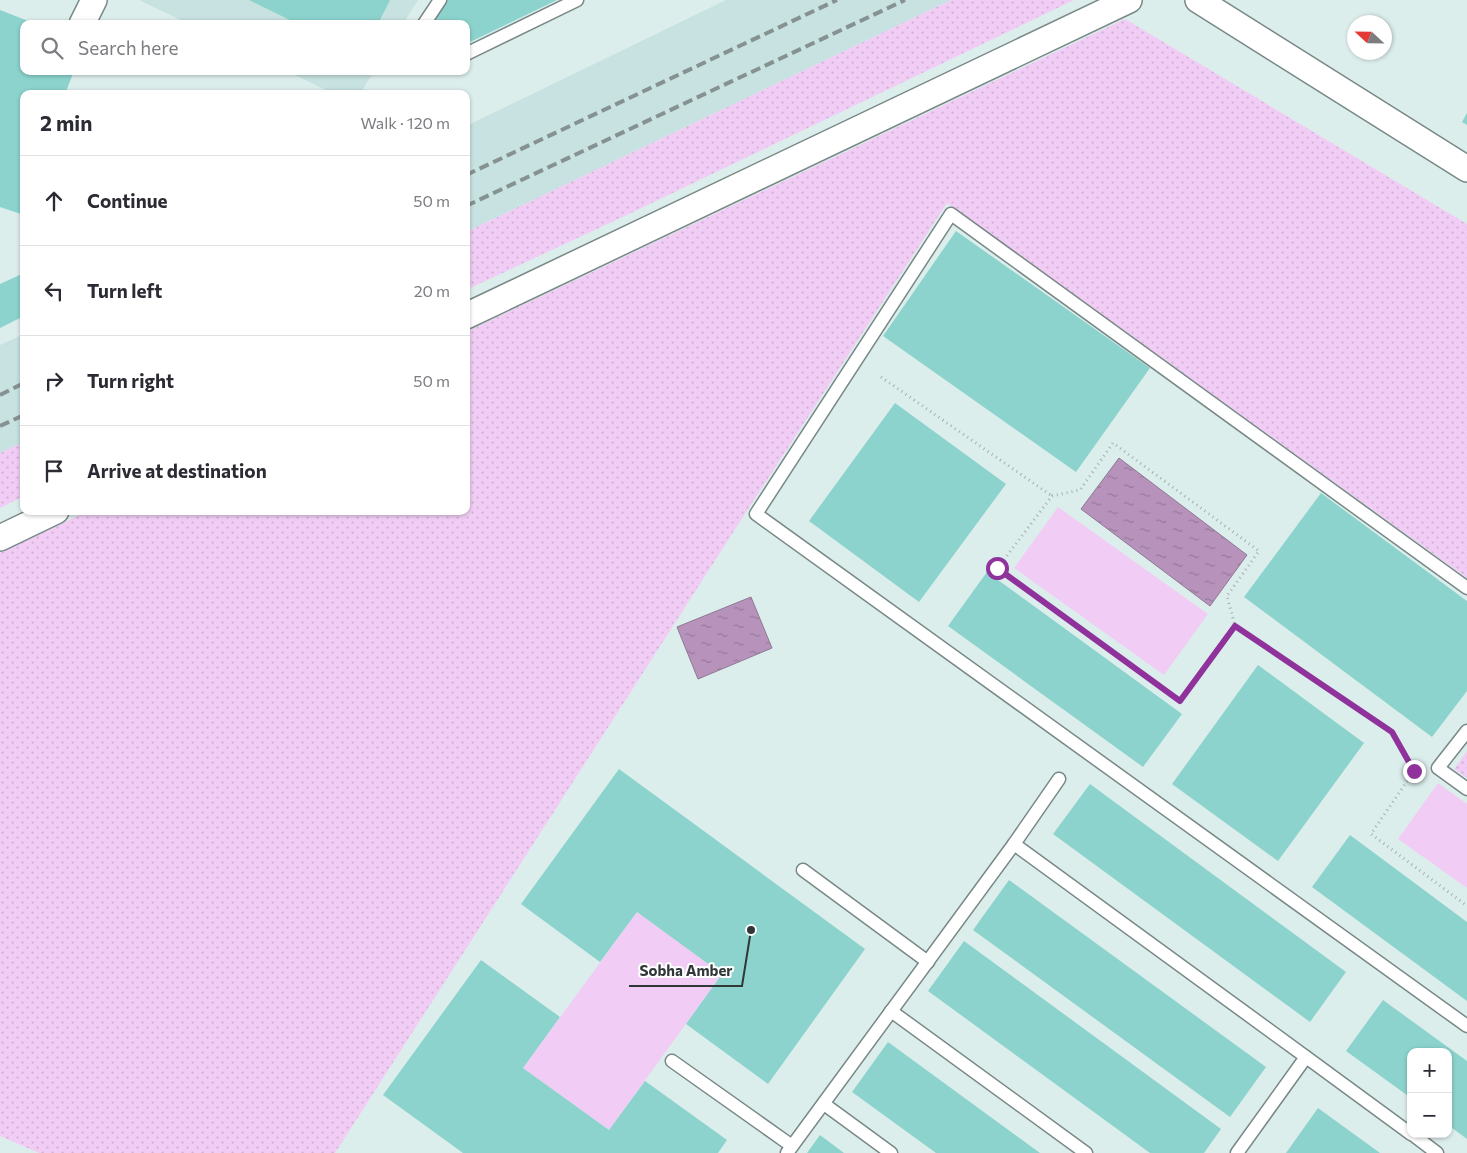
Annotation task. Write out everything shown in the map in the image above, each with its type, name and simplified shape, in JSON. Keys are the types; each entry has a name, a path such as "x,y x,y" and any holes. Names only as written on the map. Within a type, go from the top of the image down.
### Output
{"street":[{"path":"84,20 94,0"},
{"path":"470,314 1130,0"},
{"path":"1198,0 1467,169"},
{"path":"0,538 48,515"}],"lane":[{"path":"427,20 440,0"},
{"path":"470,52 577,0"},
{"path":"1467,588 951,214 756,514 1467,1026"},
{"path":"1467,731 1438,768 1467,789"},
{"path":"672,1061 790,1150 1014,844 1059,779"},
{"path":"1014,844 1407,1131"},
{"path":"803,870 928,962"},
{"path":"892,1011 1086,1153"},
{"path":"1237,1153 1306,1057"},
{"path":"824,1104 891,1153"},
{"path":"1416,1138 1437,1153"}],"path":[{"path":"881,376 1052,496"},
{"path":"1235,626 1180,701 997,568 1052,496 1080,490 1113,443 1259,551 1227,596 1235,626 1392,732 1414,771 1371,834 1467,906"}],"shaded area":[{"path":"139,0 418,0 406,20 181,20"},
{"path":"726,0 951,0 470,230 470,124"},
{"path":"951,0 1074,0 629,214 470,288 470,230"},
{"path":"1125,19 1467,224 1467,578 947,203 741,520 335,1153 39,1153 0,1136 0,553 80,515 470,515 470,330"},
{"path":"295,75 372,75 362,90 326,90"},
{"path":"20,336 20,444 0,453 0,345"},
{"path":"20,444 20,498 0,508 0,453"},
{"path":"1058,507 1208,614 1164,675 1014,568"},
{"path":"1467,751 1467,778 1454,769"},
{"path":"1438,783 1467,804 1467,888 1398,839"},
{"path":"637,912 722,974 609,1130 523,1068"}],"water":[{"path":"1119,458 1247,555 1210,606 1081,509"},
{"path":"751,597 772,648 698,679 677,627"}],"building":[{"path":"249,0 390,0 380,20 290,20"},
{"path":"447,0 557,0 470,42 470,20 434,20"},
{"path":"0,10 26,20 20,20 20,75 72,75 67,90 20,90 20,214 0,207"},
{"path":"1467,113 1467,125 1462,122"},
{"path":"956,231 1150,368 1076,472 883,336"},
{"path":"20,275 20,318 0,328 0,284"},
{"path":"895,403 1006,484 919,602 809,521"},
{"path":"1321,493 1467,601 1467,691 1432,737 1244,597"},
{"path":"987,572 1182,714 1143,767 948,626"},
{"path":"1258,665 1364,743 1278,861 1172,784"},
{"path":"619,769 865,949 768,1084 686,1024 722,974 637,912 600,962 521,904"},
{"path":"1090,784 1346,972 1310,1022 1053,834"},
{"path":"1350,835 1467,922 1467,1001 1312,887"},
{"path":"1009,880 1266,1067 1230,1117 973,930"},
{"path":"964,941 1221,1129 1204,1153 1150,1153 928,991"},
{"path":"481,960 560,1017 523,1068 609,1130 645,1081 727,1140 718,1153 463,1153 383,1095"},
{"path":"1383,1000 1449,1048 1407,1048 1407,1095 1346,1051"},
{"path":"888,1042 1040,1153 936,1153 852,1092"},
{"path":"1452,1050 1467,1061 1467,1139 1452,1128"},
{"path":"1318,1108 1380,1153 1286,1153"},
{"path":"820,1135 844,1153 807,1153"}],"railway":[{"path":"470,173 837,0"},
{"path":"470,204 905,0"},
{"path":"0,395 20,385"},
{"path":"0,426 20,417"}],"place":[{"name":"Sobha Amber","path":"751,930"}],"route":[{"path":"997,568 1180,701 1235,626 1392,732 1414,771"}]}
